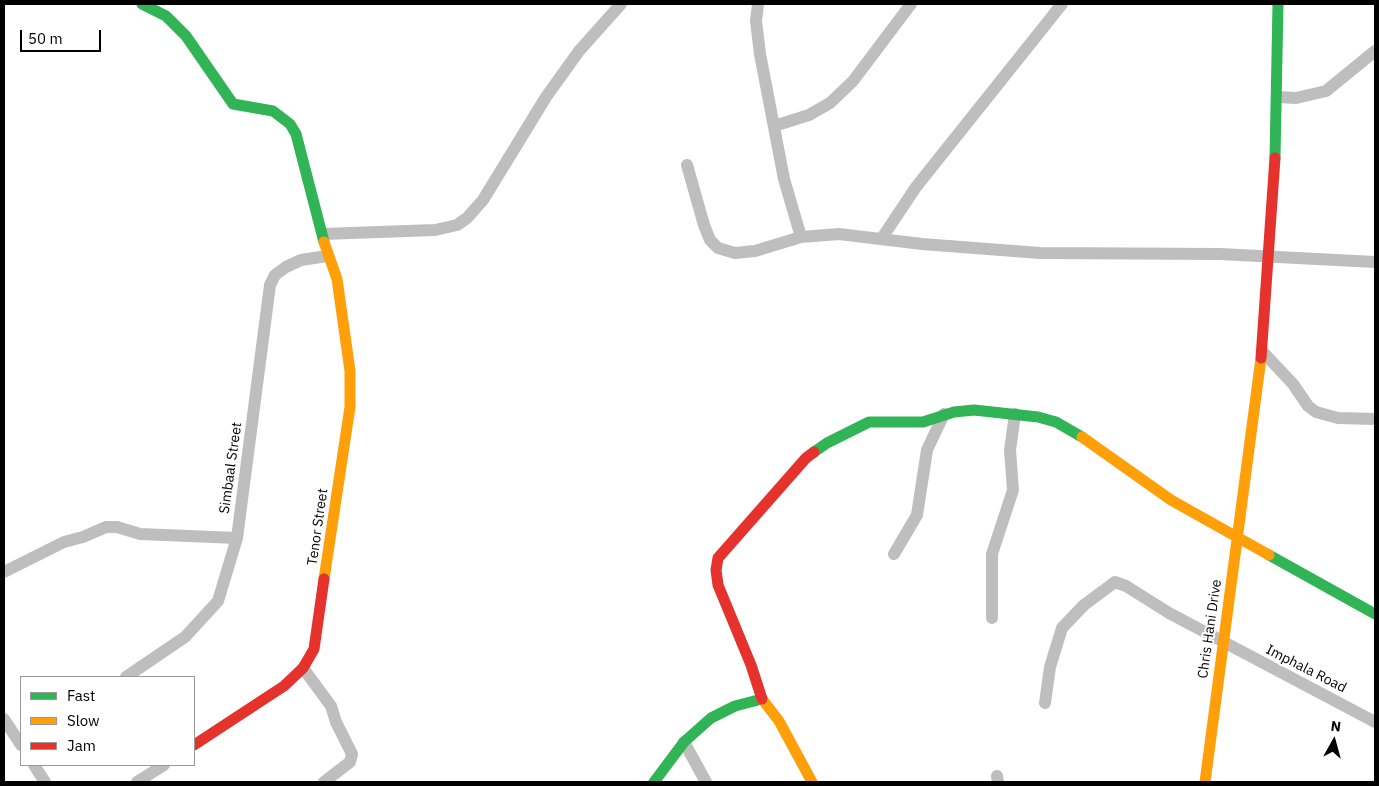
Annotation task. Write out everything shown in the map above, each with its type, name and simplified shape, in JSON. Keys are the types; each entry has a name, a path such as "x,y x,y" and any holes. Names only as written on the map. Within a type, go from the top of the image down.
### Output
{"street":[{"name":"Tenor Street","path":"142,4 166,16 186,36 233,104 273,111 290,124 296,134 323,234 327,256 337,279 350,371 350,407 318,635 314,649 302,668 284,686 195,744"},
{"path":"758,4 756,21 760,54 784,179 801,237"},
{"path":"774,126 809,115 830,103 853,81 911,4"},
{"path":"882,238 916,188 1062,4"},
{"name":"Chris Hani Drive","path":"1205,782 1262,351 1270,256 1278,97 1278,4"},
{"path":"323,234 434,230 457,224 467,218 483,200 546,97 612,7"},
{"path":"1278,97 1296,98 1326,91 1375,51"},
{"path":"687,165 710,240 718,248 735,253 755,251 801,237 839,234 922,244 1040,253 1220,254 1375,262"},
{"name":"Simbaal Street","path":"127,676 184,637 209,613 218,601 237,538 270,285 275,275 286,267 301,260 327,256"},
{"path":"1262,351 1293,384 1308,406 1316,412 1338,418 1375,419"},
{"path":"812,782 779,721 762,699 751,665 718,585 716,570 722,551 806,458 827,443 869,422 923,422 944,414 974,410 1038,417 1074,431 1171,500 1375,614"},
{"path":"894,554 918,515 926,458 944,414"},
{"path":"992,618 992,554 1013,490 1010,450 1015,414"},
{"path":"4,572 64,542 83,537 106,527 117,527 140,534 237,538"},
{"name":"Imphala Road","path":"1044,702 1054,652 1062,628 1072,616 1112,583 1126,586 1169,613 1375,722"},
{"path":"302,668 331,706 336,722 352,754 350,762 324,782"},
{"path":"654,782 684,742 711,718 736,706 762,699"},
{"path":"4,720 20,741"},
{"path":"684,742 706,782"},
{"path":"35,766 46,782"},
{"path":"137,782 162,766"}],"traffic: fast":[{"path":"142,4 166,16 186,36 233,104 273,111 290,124 296,134 324,242"},
{"path":"1275,158 1278,4"},
{"path":"814,452 827,443 869,422 923,422 954,412 974,410 1038,417 1056,422 1082,437"},
{"path":"1269,555 1375,614"},
{"path":"654,782 684,742 711,718 735,706 762,699"}],"traffic: slow":[{"path":"324,242 337,279 350,371 350,407 324,579"},
{"path":"1205,782 1261,358"},
{"path":"1082,437 1171,500 1269,555"},
{"path":"762,699 779,721 812,782"}],"traffic: jam":[{"path":"1261,358 1275,158"},
{"path":"762,699 751,665 718,585 716,570 718,558 806,458 814,452"},
{"path":"195,744 284,686 303,668 314,649 324,579"}]}
